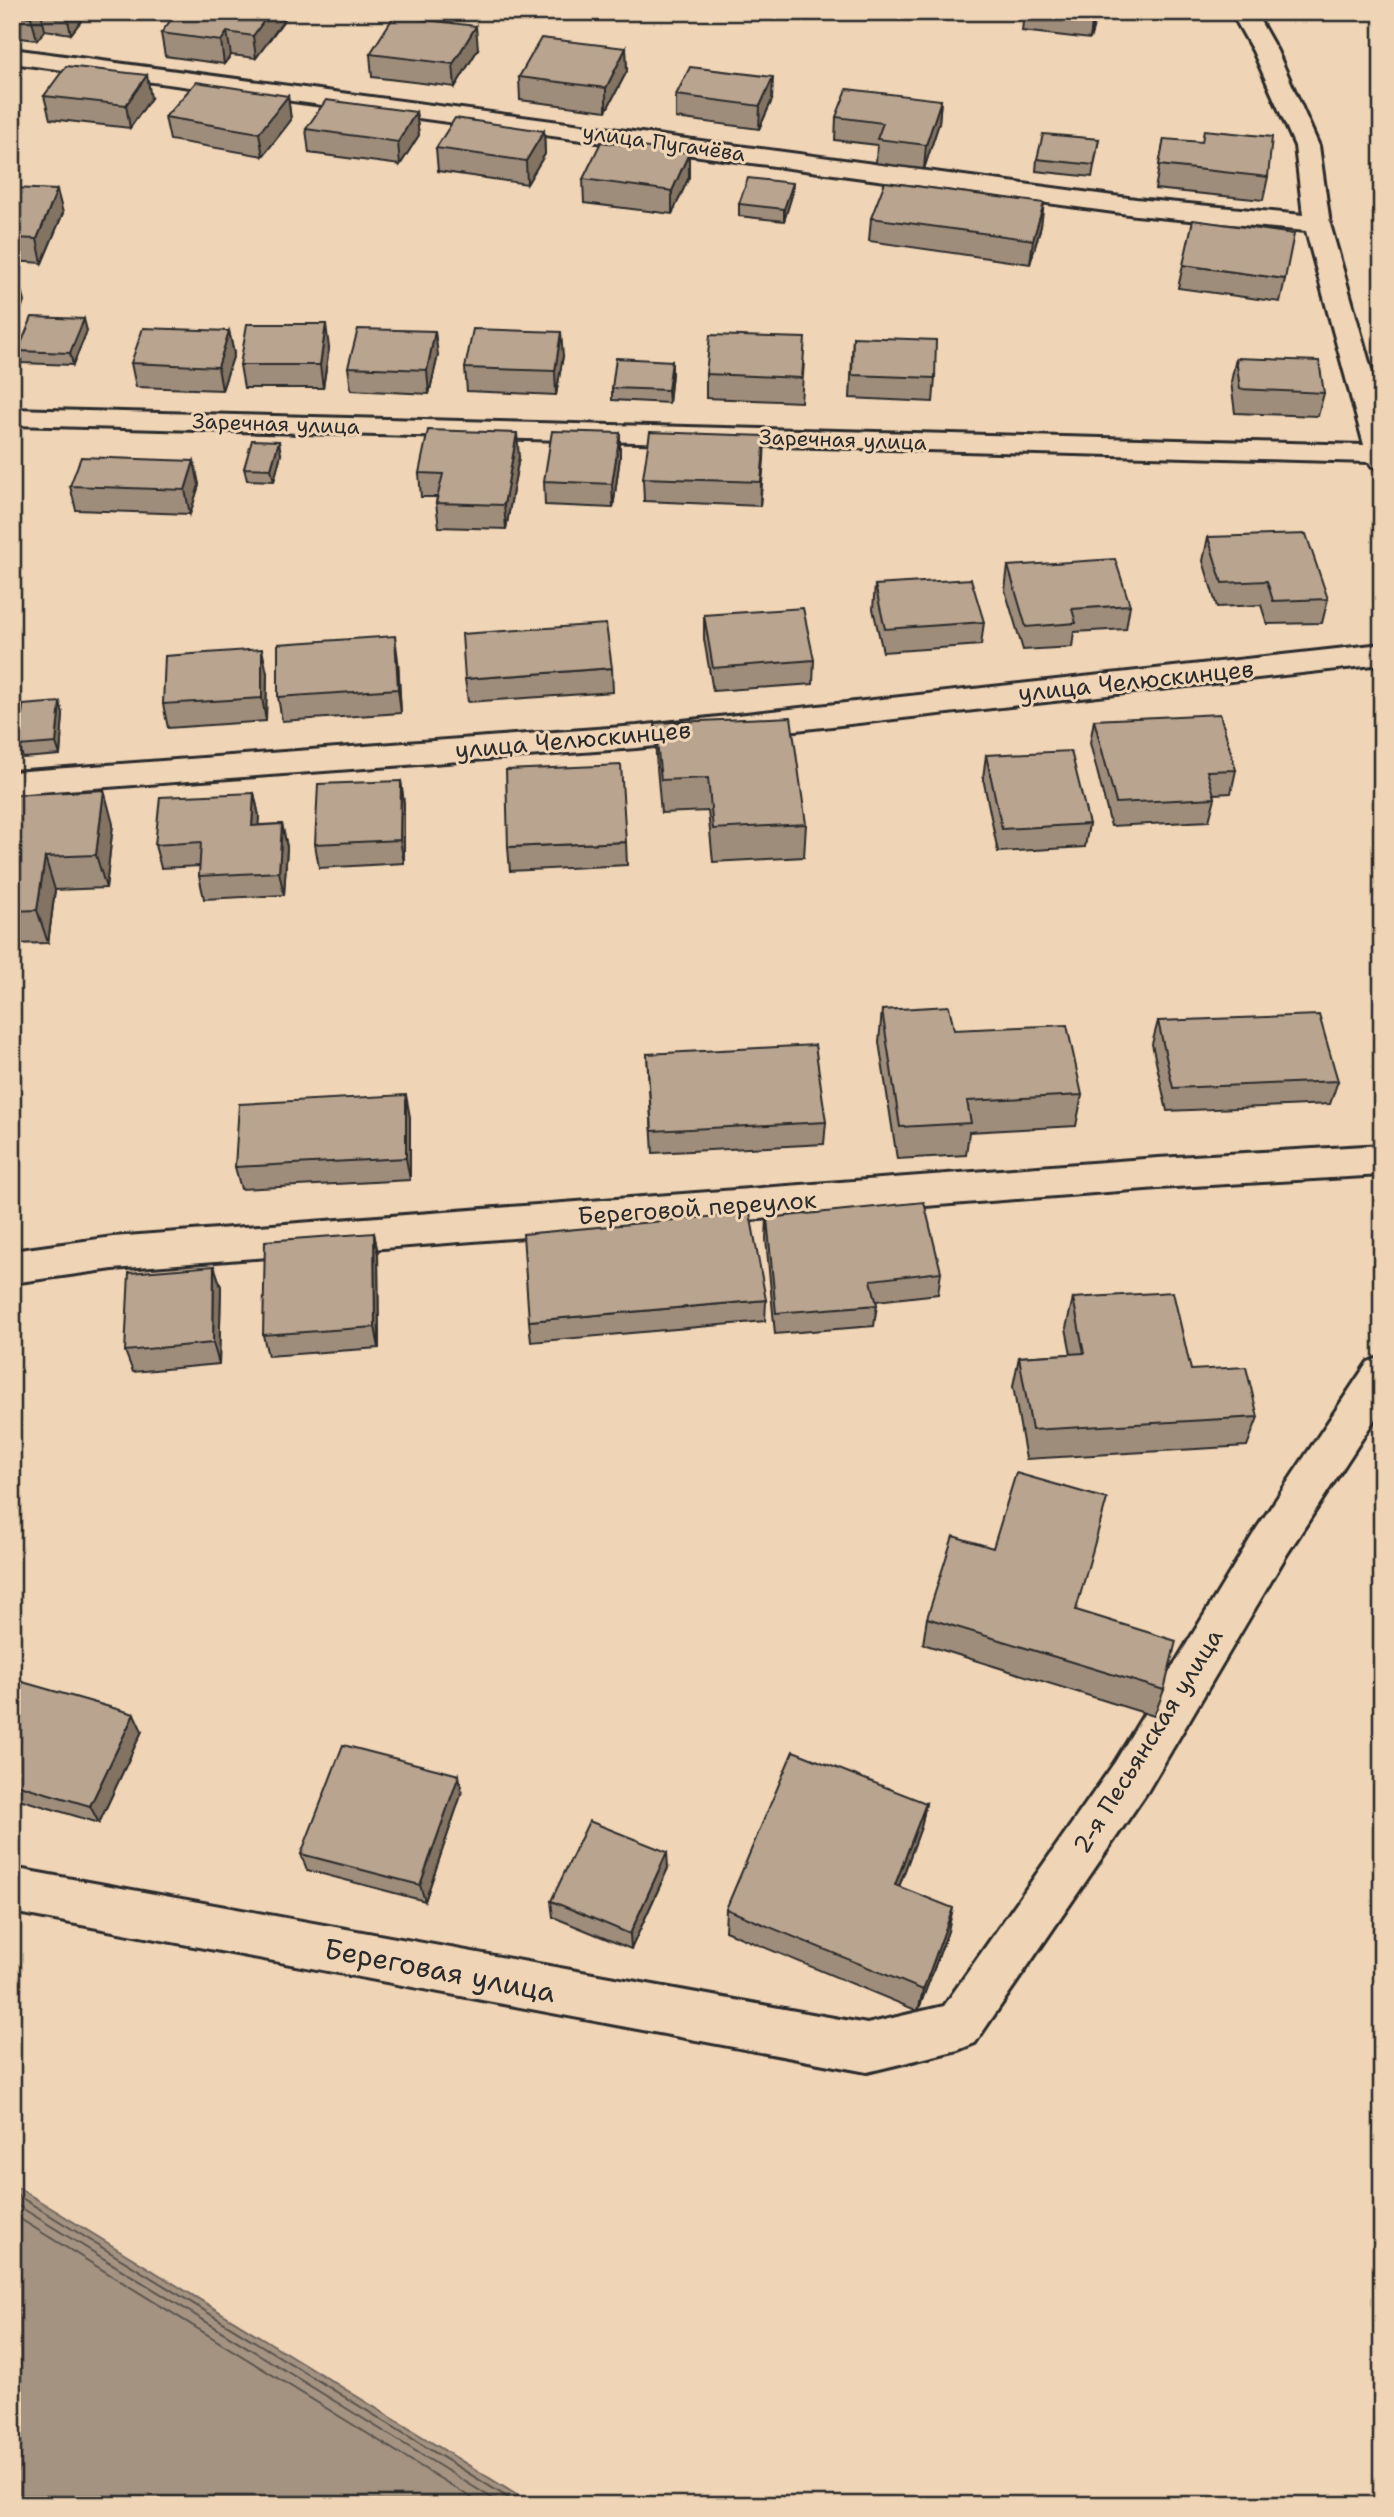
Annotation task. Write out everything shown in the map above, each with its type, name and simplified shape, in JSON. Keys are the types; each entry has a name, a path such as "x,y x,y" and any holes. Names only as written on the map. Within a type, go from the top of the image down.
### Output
{"street":[{"path":"1243,12 1265,51 1307,146 1317,224 1381,457"},
{"name":"улица Пугачёва","path":"14,62 1136,207 1317,224"},
{"name":"Заречная улица","path":"12,417 1381,457"},
{"name":"улица Челюскинцев","path":"12,783 637,737 1382,654"},
{"name":"Береговой переулок","path":"12,1267 127,1252 1158,1172 1382,1160"},
{"name":"2-я Песьянская улица","path":"867,2048 957,2026 1131,1777 1272,1541 1382,1374"},
{"name":"Береговая улица","path":"12,1890 867,2048"}],"water":[{"path":"12,2184 533,2505 12,2505"}],"building":[{"path":"12,12 36,12 31,17 12,15"},
{"path":"177,12 270,12 253,36 227,32 221,41 161,33"},
{"path":"1060,12 1094,12 1093,16"},
{"path":"394,16 476,26 453,64 370,54"},
{"path":"541,38 626,48 606,88 519,77"},
{"path":"66,66 147,75 126,105 44,96"},
{"path":"690,67 773,77 760,106 676,95"},
{"path":"196,82 288,96 259,133 165,117"},
{"path":"847,89 941,100 926,145 877,139 883,123 836,117"},
{"path":"326,100 416,112 398,142 306,129"},
{"path":"455,118 544,131 526,161 436,148"},
{"path":"1204,130 1272,137 1268,177 1159,165 1164,139 1202,142"},
{"path":"1043,134 1099,139 1094,165 1037,159"},
{"path":"601,142 689,153 672,191 583,179"},
{"path":"748,178 793,183 784,209 739,204"},
{"path":"885,182 1044,203 1033,240 871,218"},
{"path":"12,188 57,190 37,239 12,238"},
{"path":"1193,220 1294,234 1285,279 1183,265"},
{"path":"12,278 18,278 12,293"},
{"path":"32,317 84,319 70,353 18,351"},
{"path":"247,324 326,324 320,365 240,365"},
{"path":"143,328 229,331 218,367 131,363"},
{"path":"358,329 435,331 427,370 348,367"},
{"path":"473,329 561,332 555,371 465,368"},
{"path":"710,335 805,338 802,378 706,374"},
{"path":"853,337 936,340 935,378 852,375"},
{"path":"616,358 672,361 668,390 612,388"},
{"path":"1236,358 1319,361 1324,393 1240,389"},
{"path":"428,430 517,433 504,505 436,503 443,474 419,473"},
{"path":"552,431 620,433 612,484 544,481"},
{"path":"650,432 765,436 761,482 643,478"},
{"path":"252,440 279,441 271,469 244,468"},
{"path":"81,457 194,461 185,490 70,486"},
{"path":"1306,534 1328,599 1273,601 1267,581 1222,583 1208,537"},
{"path":"1115,559 1130,605 1072,609 1076,623 1026,627 1008,566"},
{"path":"971,579 984,622 885,629 875,585"},
{"path":"803,608 814,660 713,668 704,615"},
{"path":"606,624 612,668 465,679 462,634"},
{"path":"395,636 398,689 278,697 278,644"},
{"path":"262,649 262,698 163,704 165,656"},
{"path":"60,702 56,743 19,746 23,705"},
{"path":"1220,714 1236,770 1207,771 1215,798 1116,803 1094,720"},
{"path":"791,717 806,824 713,829 708,778 661,780 655,723"},
{"path":"1071,751 1089,824 1002,829 986,755"},
{"path":"621,765 626,842 508,847 506,770"},
{"path":"401,781 400,840 315,844 318,784"},
{"path":"104,790 96,855 45,857 37,910 12,911 12,795"},
{"path":"254,793 252,826 282,824 279,872 199,876 201,842 155,845 160,797"},
{"path":"949,1006 954,1030 1067,1025 1082,1095 967,1101 971,1123 900,1127 882,1010"},
{"path":"1319,1015 1338,1081 1173,1088 1158,1021"},
{"path":"815,1045 826,1122 652,1131 647,1054"},
{"path":"406,1095 406,1158 235,1167 239,1104"},
{"path":"924,1202 941,1272 871,1280 877,1305 776,1313 767,1218"},
{"path":"750,1213 766,1300 529,1321 523,1234"},
{"path":"374,1233 375,1327 263,1335 265,1241"},
{"path":"214,1266 213,1343 125,1351 129,1273"},
{"path":"1173,1292 1191,1370 1246,1367 1258,1417 1032,1430 1019,1357 1084,1353 1073,1298"},
{"path":"1016,1473 1107,1499 1076,1610 1176,1641 1164,1690 927,1618 953,1536 993,1548"},
{"path":"12,1679 134,1714 90,1806 12,1783"},
{"path":"343,1745 459,1775 420,1885 301,1854"},
{"path":"793,1751 926,1803 895,1885 953,1908 923,1990 726,1909"},
{"path":"589,1821 667,1852 630,1934 551,1901"}]}
